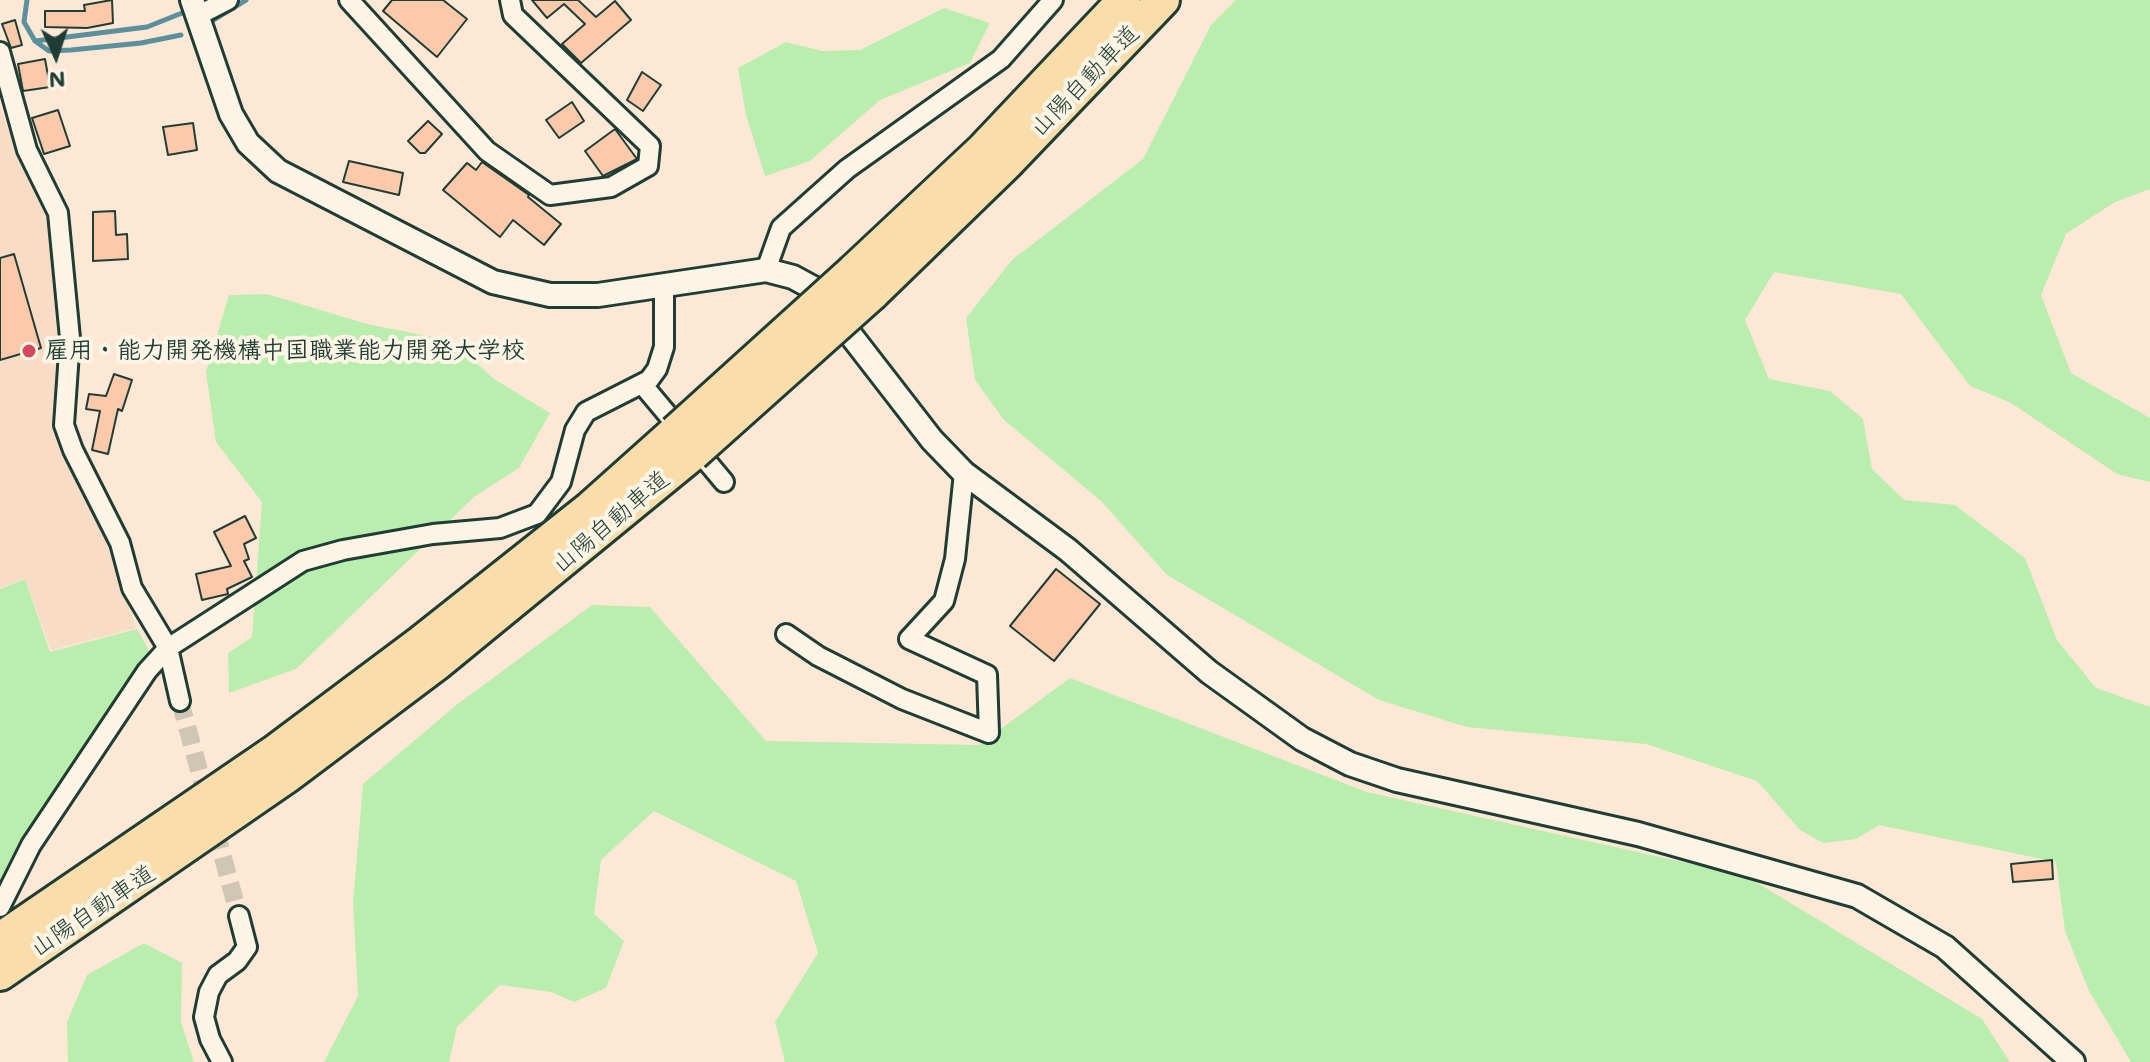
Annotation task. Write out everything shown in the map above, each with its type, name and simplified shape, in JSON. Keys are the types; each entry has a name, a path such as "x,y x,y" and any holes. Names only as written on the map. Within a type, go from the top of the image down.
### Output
{"highway":[{"name":"山陽自動車道","path":"863,282 1124,0"},
{"name":"山陽自動車道","path":"0,974 289,775 438,663 863,282 1007,163 1163,0"},
{"name":"山陽自動車道","path":"0,939 235,779 409,651 590,508 684,443"}],"street":[{"path":"228,0 195,7 231,114 248,143 278,171 493,282 550,295 598,295 766,270 793,277 815,289 932,440 964,473 1068,550 1209,672 1302,739 1350,764 1397,780 1638,834 1857,896 1945,947 2073,1062"},
{"path":"349,0 487,151 550,195 611,187 648,166 650,146 513,15 510,0"},
{"path":"766,270 781,228 847,169 1001,59 1053,0"},
{"path":"0,52 27,150 58,213 70,338 64,425 73,450 120,543 132,588 168,648 180,701"},
{"path":"0,907 31,845 147,671 168,648 303,561 343,550 433,534 500,528 537,514 561,482 575,430 586,412 642,384 657,369 664,347 664,284"},
{"path":"642,384 724,482"},
{"path":"786,634 818,656 902,699 989,733 987,675 909,639 944,601 955,559 964,473"},
{"path":"222,1062 210,1039 204,1017 209,992 218,975 237,961 247,947 239,916"}],"shaded area":[{"name":"雇用・能力開発機構中国職業能力開発大学校","path":"0,107 21,161 48,211 58,316 57,437 106,542 136,628 51,650 25,578 0,588"}],"green space":[{"path":"1236,0 2150,0 2150,189 2115,202 2066,234 2041,295 2071,373 2150,418 2150,482 2117,474 2011,403 1970,386 1901,294 1774,272 1745,320 1769,379 1830,391 1863,419 1872,469 1904,500 1955,505 2025,558 2057,640 2096,688 2150,707 2150,1062 2131,1062 2089,991 2065,931 2056,862 1879,825 1856,839 1823,843 1800,830 1757,781 1646,744 1467,727 1379,700 1167,575 1101,501 1004,420 975,380 966,318 1012,260 1143,159 1211,25"},
{"path":"944,8 990,23 970,63 880,100 810,161 765,176 746,115 738,68 786,42 822,51 860,50"},
{"path":"267,294 367,324 453,341 494,379 550,413 519,468 475,496 296,669 229,693 228,653 252,637 262,502 216,442 206,372 229,295"},
{"path":"25,579 50,652 137,629 155,661 21,848 0,883 0,589"},
{"path":"592,605 650,607 766,741 979,745 1070,678 1367,792 1746,876 1982,1019 2010,1062 785,1062 775,1022 818,953 796,881 654,811 601,860 594,914 624,941 606,988 574,1002 551,992 500,985 457,1027 449,1062 324,1062 358,996 353,902 363,784 455,706"},
{"path":"144,943 182,963 181,1022 194,1062 68,1062 67,1022 87,975"}],"building":[{"path":"112,0 113,23 87,28 45,27 45,11 85,11 84,5"},
{"path":"392,0 443,0 467,19 437,57 383,11"},
{"path":"532,0 578,0 596,17 615,1 631,20 581,63 562,44 585,24 564,4 547,18"},
{"path":"15,20 22,45 11,48 2,24"},
{"path":"45,59 50,87 23,91 18,64"},
{"path":"642,72 661,85 643,111 627,100"},
{"path":"572,102 584,121 559,138 546,120"},
{"path":"58,110 70,146 44,154 32,118"},
{"path":"428,121 442,134 425,153 420,153 408,141"},
{"path":"193,123 197,150 168,155 163,127"},
{"path":"615,129 637,159 603,176 585,151"},
{"path":"349,161 403,173 399,195 343,182"},
{"path":"482,162 529,195 561,224 544,245 513,220 500,237 443,190 467,163 476,170"},
{"path":"115,211 116,235 127,234 128,259 93,261 93,212"},
{"path":"14,254 41,348 0,360 0,258"},
{"path":"114,374 132,380 122,411 118,409 108,454 92,450 100,411 86,409 89,394 106,396"},
{"path":"245,516 256,538 244,544 249,559 244,561 252,577 227,589 228,594 202,600 196,574 231,566 214,532"},
{"path":"1056,569 1100,604 1054,661 1010,626"},
{"path":"2052,860 2053,879 2013,882 2011,864"}],"waterway":[{"path":"27,0 24,22 35,41 147,27 187,11"},
{"path":"210,22 246,0"},
{"path":"35,41 49,51 141,43 181,35"}],"tunnel":[{"path":"180,701 239,916"}],"place":[{"name":"雇用・能力開発機構中国職業能力開発大学校","path":"29,351"}]}
